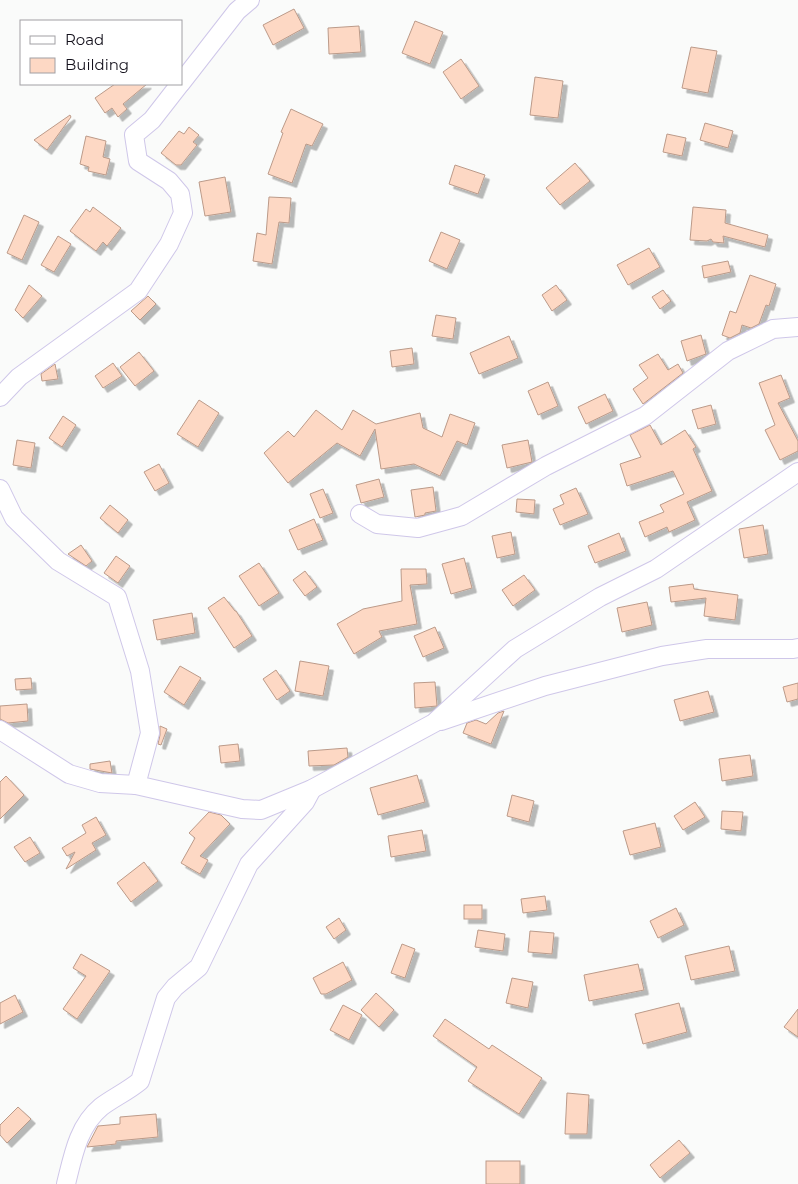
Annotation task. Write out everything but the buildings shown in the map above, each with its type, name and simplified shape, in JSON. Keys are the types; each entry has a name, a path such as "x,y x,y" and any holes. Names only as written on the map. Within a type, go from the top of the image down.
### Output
{"street":[{"path":"182,82 237,11 250,0"},
{"path":"0,398 19,377 138,291 169,244 183,213 180,194 169,181 138,161 134,135 152,120 179,85"},
{"path":"360,514 377,524 418,528 462,516 546,466 645,416 728,351 773,328 798,327"},
{"path":"434,723 515,649 600,596 656,569 798,472"},
{"path":"0,489 14,518 58,561 117,597 140,671 150,733 136,785"},
{"path":"0,730 69,774 100,783 136,785 242,809 261,810 312,790 434,723 545,686 662,656 707,648 798,648"},
{"path":"66,1184 74,1152 86,1122 102,1107 140,1081 166,998 174,987 199,967 249,864 305,802 312,790"}]}
